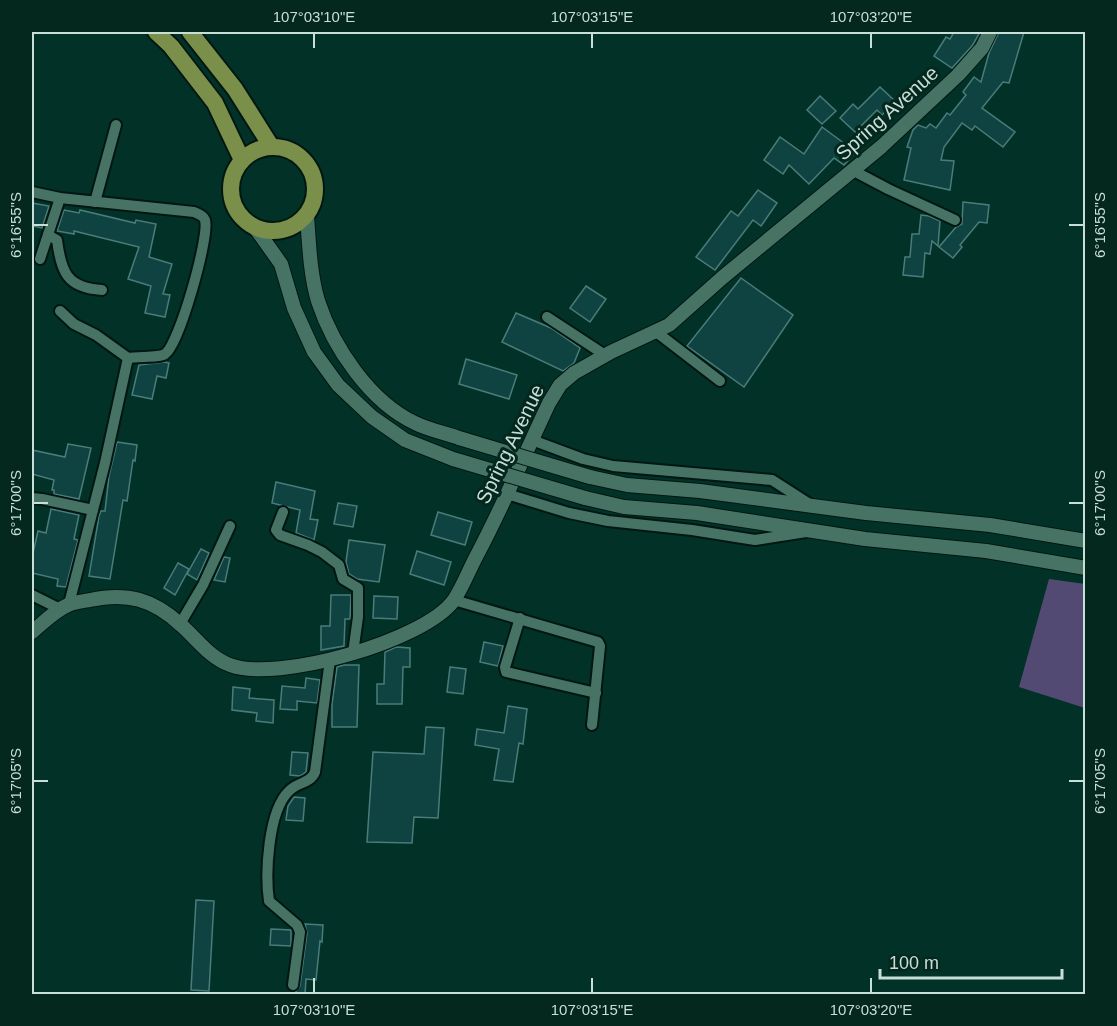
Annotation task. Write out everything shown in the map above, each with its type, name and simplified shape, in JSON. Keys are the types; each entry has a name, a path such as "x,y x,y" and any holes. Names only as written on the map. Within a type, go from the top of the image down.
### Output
{"main road":[{"path":"156,32 171,46 214,103 242,160"},
{"path":"190,32 235,89 271,147"},
{"path":"271,147 290,150 306,161 315,178 315,197 307,215 291,227 272,231 254,226 239,213 232,196 233,177 242,160 255,150 271,147"}],"street":[{"name":"Spring Avenue","path":"32,632 65,607 115,596 144,600 180,624 208,652 220,660 235,667 255,669 284,668 330,660 389,641 421,626 441,613 453,600 560,385 574,373 605,355 669,325 852,170 958,75 982,48 990,32"},
{"path":"95,202 116,125"},
{"path":"852,170 956,220"},
{"path":"32,192 60,198 194,212 201,214 205,220 205,243 180,327 171,347 161,356 128,358 96,335 74,324 60,311"},
{"path":"40,259 60,198"},
{"path":"307,215 311,260 318,300 336,340 356,373 383,402 414,423 590,477 627,485 700,491 814,507 980,524 1086,541"},
{"path":"254,226 281,264 294,308 314,352 338,385 372,417 405,440 453,459 585,498 624,507 697,513 810,532 986,551 1086,568"},
{"path":"48,235 57,240 59,260 69,279 81,288 102,290"},
{"path":"548,317 605,355"},
{"path":"656,331 720,381"},
{"path":"32,595 65,607 93,510 128,358"},
{"path":"532,440 582,459 613,466 772,480 814,507"},
{"path":"507,494 569,513 608,521 692,530 755,540 810,532"},
{"path":"32,498 93,510"},
{"path":"283,512 276,530 280,535 322,552 339,565 343,579 358,588 358,617 353,652"},
{"path":"180,624 203,585 230,526"},
{"path":"453,600 598,642 600,646 592,725"},
{"path":"520,618 505,667 506,672 596,693"},
{"path":"293,986 300,932 297,925 269,901 268,851 275,817 283,799 289,790 308,782 315,772 330,660"}],"shaded area":[{"path":"1049,579 1085,584 1085,708 1019,687"}],"building":[{"path":"954,32 980,32 972,46 952,68 934,56 946,37 950,39"},
{"path":"999,32 1024,32 1009,83 1003,82 982,108 1015,132 1003,147 975,126 972,130 962,123 944,147 941,160 954,161 950,190 904,180 911,148 907,147 913,130 918,125 926,128 930,124 936,128 947,113 950,115 966,95 963,92 974,77 981,82 989,53"},
{"path":"880,87 895,101 882,115 877,110 855,132 840,118 853,104 858,109"},
{"path":"820,96 836,111 822,124 807,110"},
{"path":"822,127 856,152 844,165 834,158 809,184 789,165 783,174 764,160 780,137 804,154"},
{"path":"758,190 777,203 761,226 753,220 715,270 696,257 731,211 738,216"},
{"path":"963,202 989,205 987,223 979,222 960,245 962,247 953,258 939,247 956,227 962,224"},
{"path":"32,203 49,206 42,228 32,226"},
{"path":"64,210 79,213 80,210 135,223 136,220 156,224 149,257 172,264 163,294 170,295 165,317 145,313 151,286 128,279 139,247 74,231 74,234 57,231"},
{"path":"921,215 940,221 938,246 932,241 930,254 925,253 923,277 903,275 905,257 910,257 912,234 919,234"},
{"path":"741,278 793,315 744,387 687,346"},
{"path":"586,286 606,299 590,322 570,308"},
{"path":"516,313 551,328 580,348 574,363 563,371 502,342"},
{"path":"466,359 517,375 509,399 459,384"},
{"path":"169,363 166,378 157,376 152,399 132,395 139,365"},
{"path":"117,442 137,445 127,501 123,500 110,579 89,576 99,516 101,511 105,511 109,476"},
{"path":"68,444 91,448 79,499 54,494 52,490 54,480 32,474 32,450 65,457"},
{"path":"276,482 315,491 310,519 318,520 314,540 296,533 300,510 272,503"},
{"path":"338,503 357,506 353,527 334,524"},
{"path":"51,509 79,515 74,539 78,540 66,587 57,586 58,579 32,573 32,553 38,531 46,533"},
{"path":"438,512 472,522 465,545 431,535"},
{"path":"349,540 385,545 379,582 357,579 349,574 346,562"},
{"path":"201,549 209,553 197,580 187,574"},
{"path":"417,551 451,562 444,585 410,574"},
{"path":"224,557 230,558 225,582 214,580"},
{"path":"178,563 189,569 175,595 164,588"},
{"path":"331,595 351,595 350,619 345,619 344,646 321,650 321,626 330,626"},
{"path":"374,596 398,597 397,619 373,618"},
{"path":"484,642 503,646 498,666 480,662"},
{"path":"396,647 410,648 410,667 403,667 402,704 377,704 377,684 384,684 385,652"},
{"path":"359,665 357,727 332,727 332,704 337,667"},
{"path":"450,667 466,669 463,694 447,692"},
{"path":"306,678 320,680 317,703 297,701 297,710 280,709 282,686 305,688"},
{"path":"233,687 250,689 249,698 274,700 273,723 256,721 257,713 232,710"},
{"path":"508,706 527,709 523,744 519,743 513,782 494,780 499,749 475,745 477,729 504,733"},
{"path":"426,727 444,728 438,818 414,817 412,843 367,842 373,752 424,754"},
{"path":"292,752 308,753 306,772 300,776 290,775"},
{"path":"294,797 305,798 303,821 286,820 288,806"},
{"path":"196,900 214,901 209,991 191,990"},
{"path":"305,924 323,925 322,942 320,941 316,980 306,979 305,994 294,994 300,986 307,933"},
{"path":"271,929 291,930 291,946 270,945"}]}
